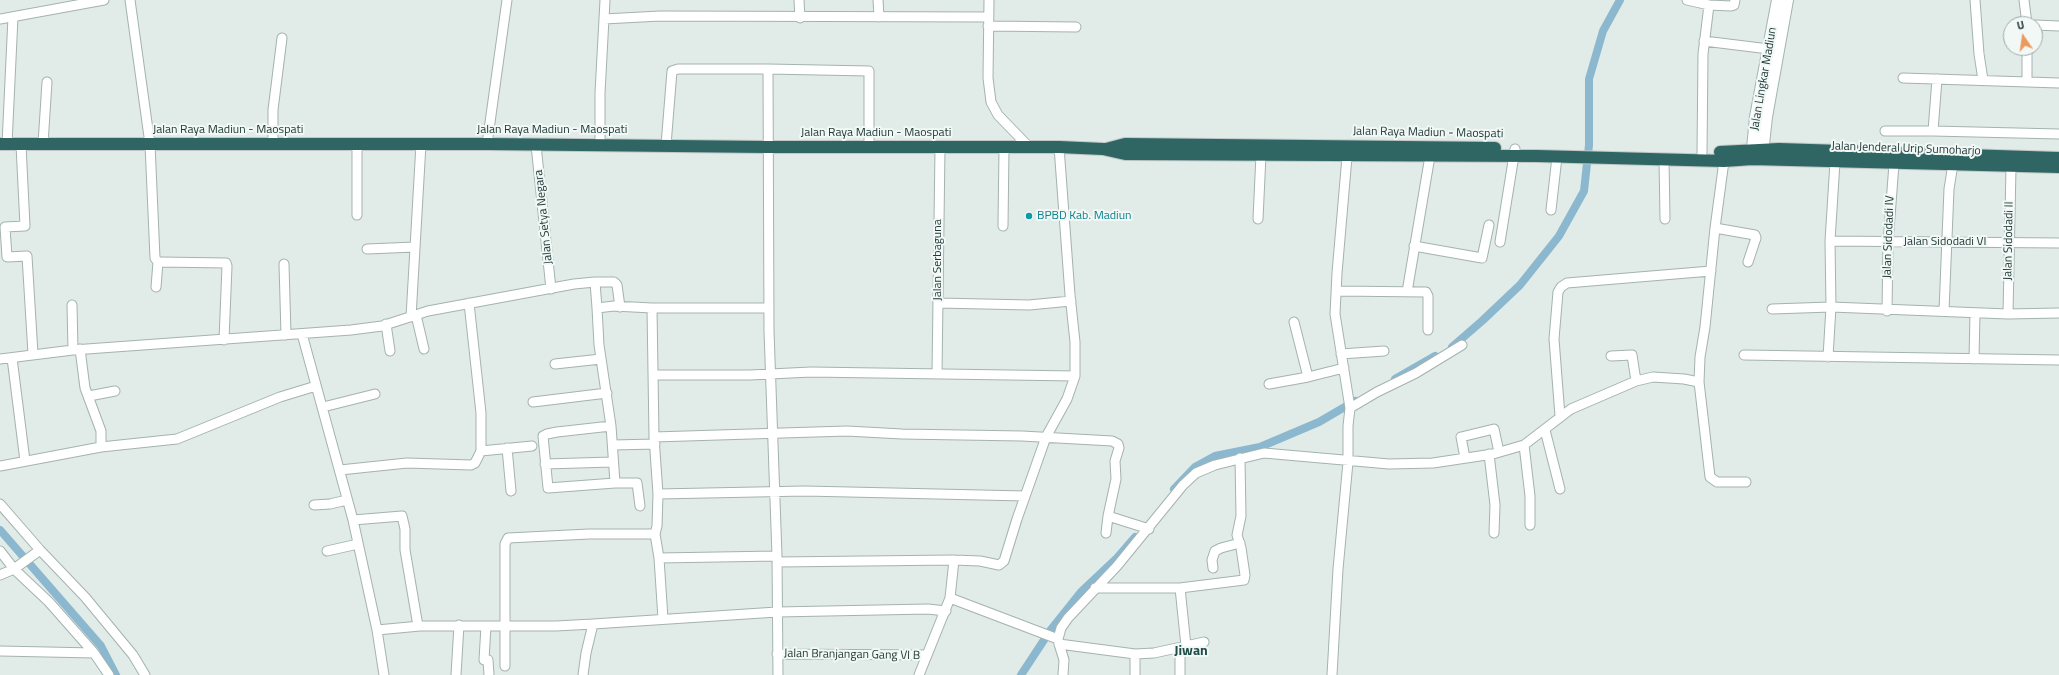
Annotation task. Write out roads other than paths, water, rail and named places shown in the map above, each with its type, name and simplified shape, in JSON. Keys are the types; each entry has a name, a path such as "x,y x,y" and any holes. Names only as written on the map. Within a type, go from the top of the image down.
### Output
{"highway":[{"name":"Jalan Raya Madiun - Maospati","path":"3,144 487,144 767,147 1060,147 1103,149 1126,144 1261,155 1430,156 1515,152 1557,156 1591,153 1664,159 1724,161 1757,154"},
{"name":"Jalan Raya Madiun - Maospati","path":"1213,150 1757,154"},
{"name":"Jalan Jenderal Urip Sumoharjo","path":"1757,154 2059,158"},
{"name":"Jalan Jenderal Urip Sumoharjo","path":"1757,154 1835,162 2059,168"}],"main road":[{"name":"Jalan Lingkar Madiun","path":"1757,154 1756,117 1778,0"},
{"name":"Jalan Lingkar Madiun","path":"1757,154 1787,0"}],"street":[{"path":"0,19 104,0"},
{"path":"130,0 150,144 155,255 158,262 156,287"},
{"path":"487,144 507,0"},
{"path":"600,145 605,0"},
{"path":"799,0 800,18"},
{"path":"878,0 879,17"},
{"path":"989,0 988,78 991,102 998,115 1028,147"},
{"path":"1687,0 1732,6 1734,5 1735,0"},
{"path":"1975,0 1979,54 1983,80"},
{"path":"2024,0 2025,16"},
{"path":"1702,153 1704,41 1707,3"},
{"path":"604,19 660,16 800,18 879,17 1076,26"},
{"path":"3,144 13,17"},
{"path":"2043,25 2059,26"},
{"path":"273,144 273,110 282,38"},
{"path":"1704,41 1769,49"},
{"path":"2027,56 2027,82"},
{"path":"768,69 767,147 769,308 777,559 778,675"},
{"path":"666,145 672,71 768,69 869,71 869,147"},
{"path":"1903,78 2059,82"},
{"path":"1933,131 1937,79"},
{"path":"43,144 47,82"},
{"path":"1885,131 2059,134"},
{"path":"21,144 25,226 5,227 7,257 27,256 33,354"},
{"path":"421,144 415,247 414,316 424,349"},
{"path":"357,145 357,215"},
{"name":"Jalan Setya Negara","path":"536,145 552,289"},
{"name":"Jalan Serbaguna","path":"937,374 940,147"},
{"path":"659,558 954,560 980,561 999,564 1004,561 1046,437 1067,398 1075,376 1076,354 1070,301 1060,147"},
{"path":"1003,226 1004,148"},
{"path":"1500,242 1515,152"},
{"path":"1258,219 1261,155"},
{"path":"1332,675 1338,569 1348,462 1348,426 1350,407 1349,394 1336,326 1336,291 1348,156"},
{"path":"1407,292 1430,156"},
{"path":"1551,210 1557,156"},
{"path":"1664,159 1665,219"},
{"path":"1724,161 1700,357 1699,382 1710,477 1717,482 1746,482"},
{"path":"1828,357 1831,307 1830,241 1835,162"},
{"name":"Jalan Sidodadi IV","path":"1887,311 1888,243 1894,164"},
{"path":"1944,311 1948,243 1948,190 1953,164"},
{"name":"Jalan Sidodadi II","path":"2008,314 2008,242 2011,167"},
{"path":"1414,246 1482,258 1489,225"},
{"path":"1715,228 1755,235 1756,238 1748,262"},
{"name":"Jalan Sidodadi VI","path":"1830,241 1888,243 2059,243"},
{"path":"367,249 415,247"},
{"path":"158,262 226,264 224,340"},
{"path":"284,264 286,335"},
{"path":"1560,416 1554,339 1558,292 1561,287 1567,283 1711,272"},
{"path":"595,282 601,359 607,393 613,445 612,462 615,483"},
{"path":"0,359 76,349 224,340 351,330 386,324 469,303 595,282 614,282 617,285 620,307"},
{"path":"1336,291 1426,292 1428,294 1428,330"},
{"path":"939,303 1029,305 1070,301"},
{"path":"340,470 407,463 471,465 476,463 481,451 481,413 469,303"},
{"path":"72,305 76,349 85,388 101,431 101,447"},
{"path":"1772,309 1831,307 1887,311 1944,311 2008,314 2059,313"},
{"path":"597,308 769,308"},
{"path":"652,308 655,440 658,494 657,526 655,534 659,558 662,619"},
{"path":"1974,359 1975,313"},
{"path":"1294,322 1308,377"},
{"path":"386,324 390,351"},
{"path":"302,334 340,470 358,544 377,630 384,675"},
{"path":"1350,407 1416,373 1462,345"},
{"path":"1341,354 1384,350"},
{"path":"1611,356 1632,355 1636,381"},
{"path":"1744,355 2059,360"},
{"path":"12,358 25,462"},
{"path":"555,364 601,359"},
{"path":"1269,384 1308,377 1344,368"},
{"path":"653,375 906,372 937,374 1075,376"},
{"path":"1063,675 1064,660 1058,641 1061,628 1068,618 1148,529 1183,485 1196,472 1240,458 1271,453 1348,462 1389,464 1433,463 1489,454 1524,445 1546,430 1560,416 1583,403 1636,381 1653,377 1671,377 1699,382"},
{"path":"0,466 101,447 176,439 275,399 316,386"},
{"path":"89,396 115,390"},
{"path":"532,402 607,393"},
{"path":"323,407 375,394"},
{"path":"611,426 545,434 545,464 548,488 615,483 637,483 640,506"},
{"path":"1465,458 1461,437 1482,432 1494,430 1499,452"},
{"path":"1546,430 1560,489"},
{"path":"613,445 655,440 773,433 847,431 1046,437 1112,441 1118,444 1119,448 1115,461 1116,479 1106,533"},
{"path":"1524,445 1530,496 1530,525"},
{"path":"481,451 532,446"},
{"path":"507,448 511,490"},
{"path":"1489,454 1495,505 1494,533"},
{"path":"1095,588 1180,588 1244,580 1245,575 1240,543 1237,535 1240,516 1240,458"},
{"path":"545,464 612,462"},
{"path":"658,494 926,492 1026,496"},
{"path":"314,504 347,500"},
{"path":"0,504 40,550 85,597 133,655 145,675"},
{"path":"352,520 402,516 405,529 405,550 418,626"},
{"path":"1108,516 1148,529"},
{"path":"505,666 505,544 508,538 589,534 655,534"},
{"path":"1213,568 1212,560 1215,551 1240,543"},
{"path":"327,551 358,544"},
{"path":"0,574 18,567 40,550"},
{"path":"0,551 18,567 94,653 109,675"},
{"path":"919,675 950,598 954,560"},
{"path":"1180,588 1183,647 1180,675"},
{"path":"950,598 1058,641 1135,654 1154,653 1204,642"},
{"path":"377,630 418,626 459,625 556,626 777,612 928,608 946,611"},
{"path":"583,675 586,653 593,624"},
{"path":"456,675 459,625"},
{"path":"486,626 484,660 488,660 490,675"},
{"path":"0,651 94,653"},
{"name":"Jalan Branjangan Gang VI B","path":"777,654 927,656"},
{"path":"1135,654 1135,675"}],"waterway":[{"path":"1452,347 1520,285 1559,236 1584,191 1589,145 1589,79 1603,31 1620,0"},
{"path":"1395,379 1435,356"},
{"path":"1174,489 1195,467 1215,456 1260,447 1319,422 1355,401"},
{"path":"0,530 101,646 116,675"},
{"path":"1049,632 1081,592 1116,559 1135,537"},
{"path":"1021,675 1044,640"}],"place":[{"name":"BPBD Kab. Madiun","path":"1029,216"}],"district":[{"name":"Jiwan","path":"1191,652"}]}
